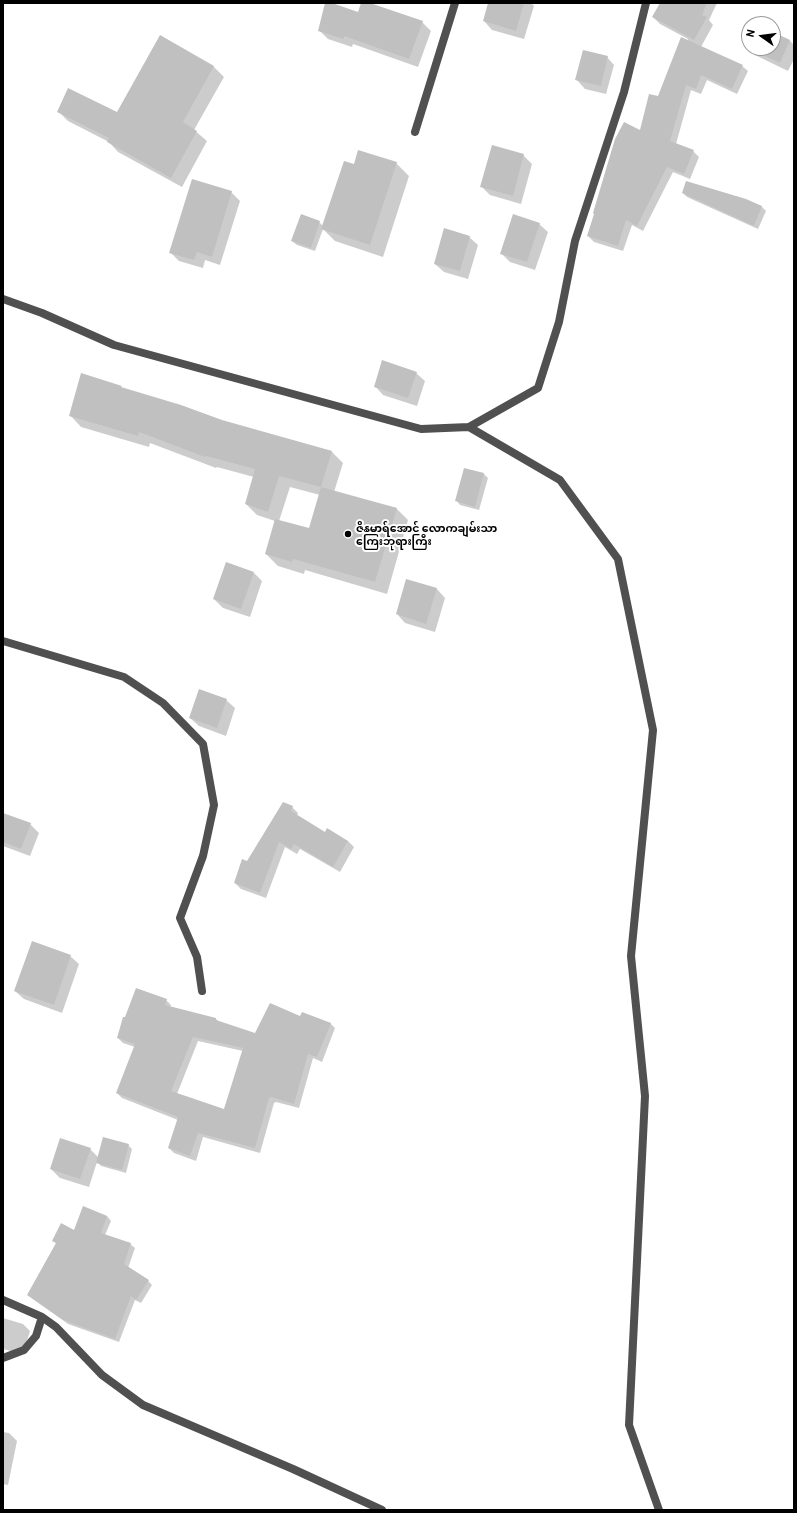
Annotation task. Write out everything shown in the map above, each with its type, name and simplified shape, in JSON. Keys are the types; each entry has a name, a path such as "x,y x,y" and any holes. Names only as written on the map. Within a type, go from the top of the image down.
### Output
{"street":[{"path":"415,132 455,3"},
{"path":"3,300 42,313 114,345 421,429 469,427 538,388 559,322 575,241 624,92 646,3"},
{"path":"469,427 560,480 618,559 653,730 631,956 645,1096 629,1425 658,1510"},
{"path":"3,641 124,677 163,703 203,744 214,805 203,856 180,918 197,957 202,991"},
{"path":"3,1300 42,1317 56,1327 102,1375 143,1405 293,1468 382,1510"},
{"path":"3,1358 24,1350 36,1336 42,1317"}],"building":[{"path":"325,3 332,3 358,12 361,3 370,3 423,21 409,59 344,36 344,39 318,31"},
{"path":"488,3 524,3 516,31 483,21"},
{"path":"660,3 707,3 702,15 707,17 694,40 652,17"},
{"path":"160,35 214,66 183,122 197,131 171,178 107,142 109,138 57,112 68,88 117,112"},
{"path":"781,36 790,40 780,63 765,56 781,56"},
{"path":"681,37 743,65 732,89 701,75 696,89 686,85 670,141 694,150 684,174 667,167 637,226 626,220 618,246 587,236 615,139 624,122 640,130 649,94 658,96"},
{"path":"583,50 608,56 601,86 575,80"},
{"path":"492,145 524,154 513,196 480,187"},
{"path":"358,150 397,162 370,245 321,229 344,161 354,164"},
{"path":"192,179 232,191 212,257 197,252 194,260 169,253"},
{"path":"686,181 746,199 762,206 754,226 682,193"},
{"path":"301,214 320,221 311,248 291,241"},
{"path":"513,214 540,223 527,262 500,254"},
{"path":"444,228 470,236 460,271 434,264"},
{"path":"382,360 417,372 408,398 374,387"},
{"path":"81,373 181,405 222,420 332,451 321,487 279,476 268,512 245,504 255,469 206,456 205,457 139,432 138,436 69,416"},
{"path":"464,468 484,473 475,507 455,501"},
{"name":"ဇိနမာရ်အောင် လောကချမ်းသာ ကြေးဘုရားကြီး","path":"321,487 397,508 375,582 293,559 292,562 265,554 275,519 309,528"},
{"path":"226,562 254,572 241,609 213,599"},
{"path":"406,579 437,588 426,624 396,614"},
{"path":"199,689 227,699 217,728 189,718"},
{"path":"283,802 293,806 291,811 325,832 327,828 348,841 333,867 294,844 291,849 279,842 260,893 234,883 242,859 247,861"},
{"path":"3,813 31,823 21,849 3,842"},
{"path":"32,941 71,955 54,1005 14,991"},
{"path":"136,988 167,999 165,1005 216,1018 216,1020 255,1033 270,1003 300,1016 302,1012 331,1023 317,1057 308,1054 294,1104 271,1097 269,1098 255,1148 198,1133 190,1156 168,1148 178,1117 116,1093 135,1044 117,1038 123,1017 125,1017","holes":["193,1037 243,1048 224,1109 171,1091"]},
{"path":"103,1137 129,1144 122,1170 96,1163"},
{"path":"60,1138 91,1148 80,1179 50,1169"},
{"path":"83,1206 107,1216 101,1233 131,1243 124,1264 149,1280 136,1300 131,1296 115,1339 63,1320 27,1295 56,1243 52,1241 61,1223 74,1230"}],"place":[{"name":"ဇိနမာရ်အောင် လောကချမ်းသာ ကြေးဘုရားကြီး","path":"348,534"}]}
